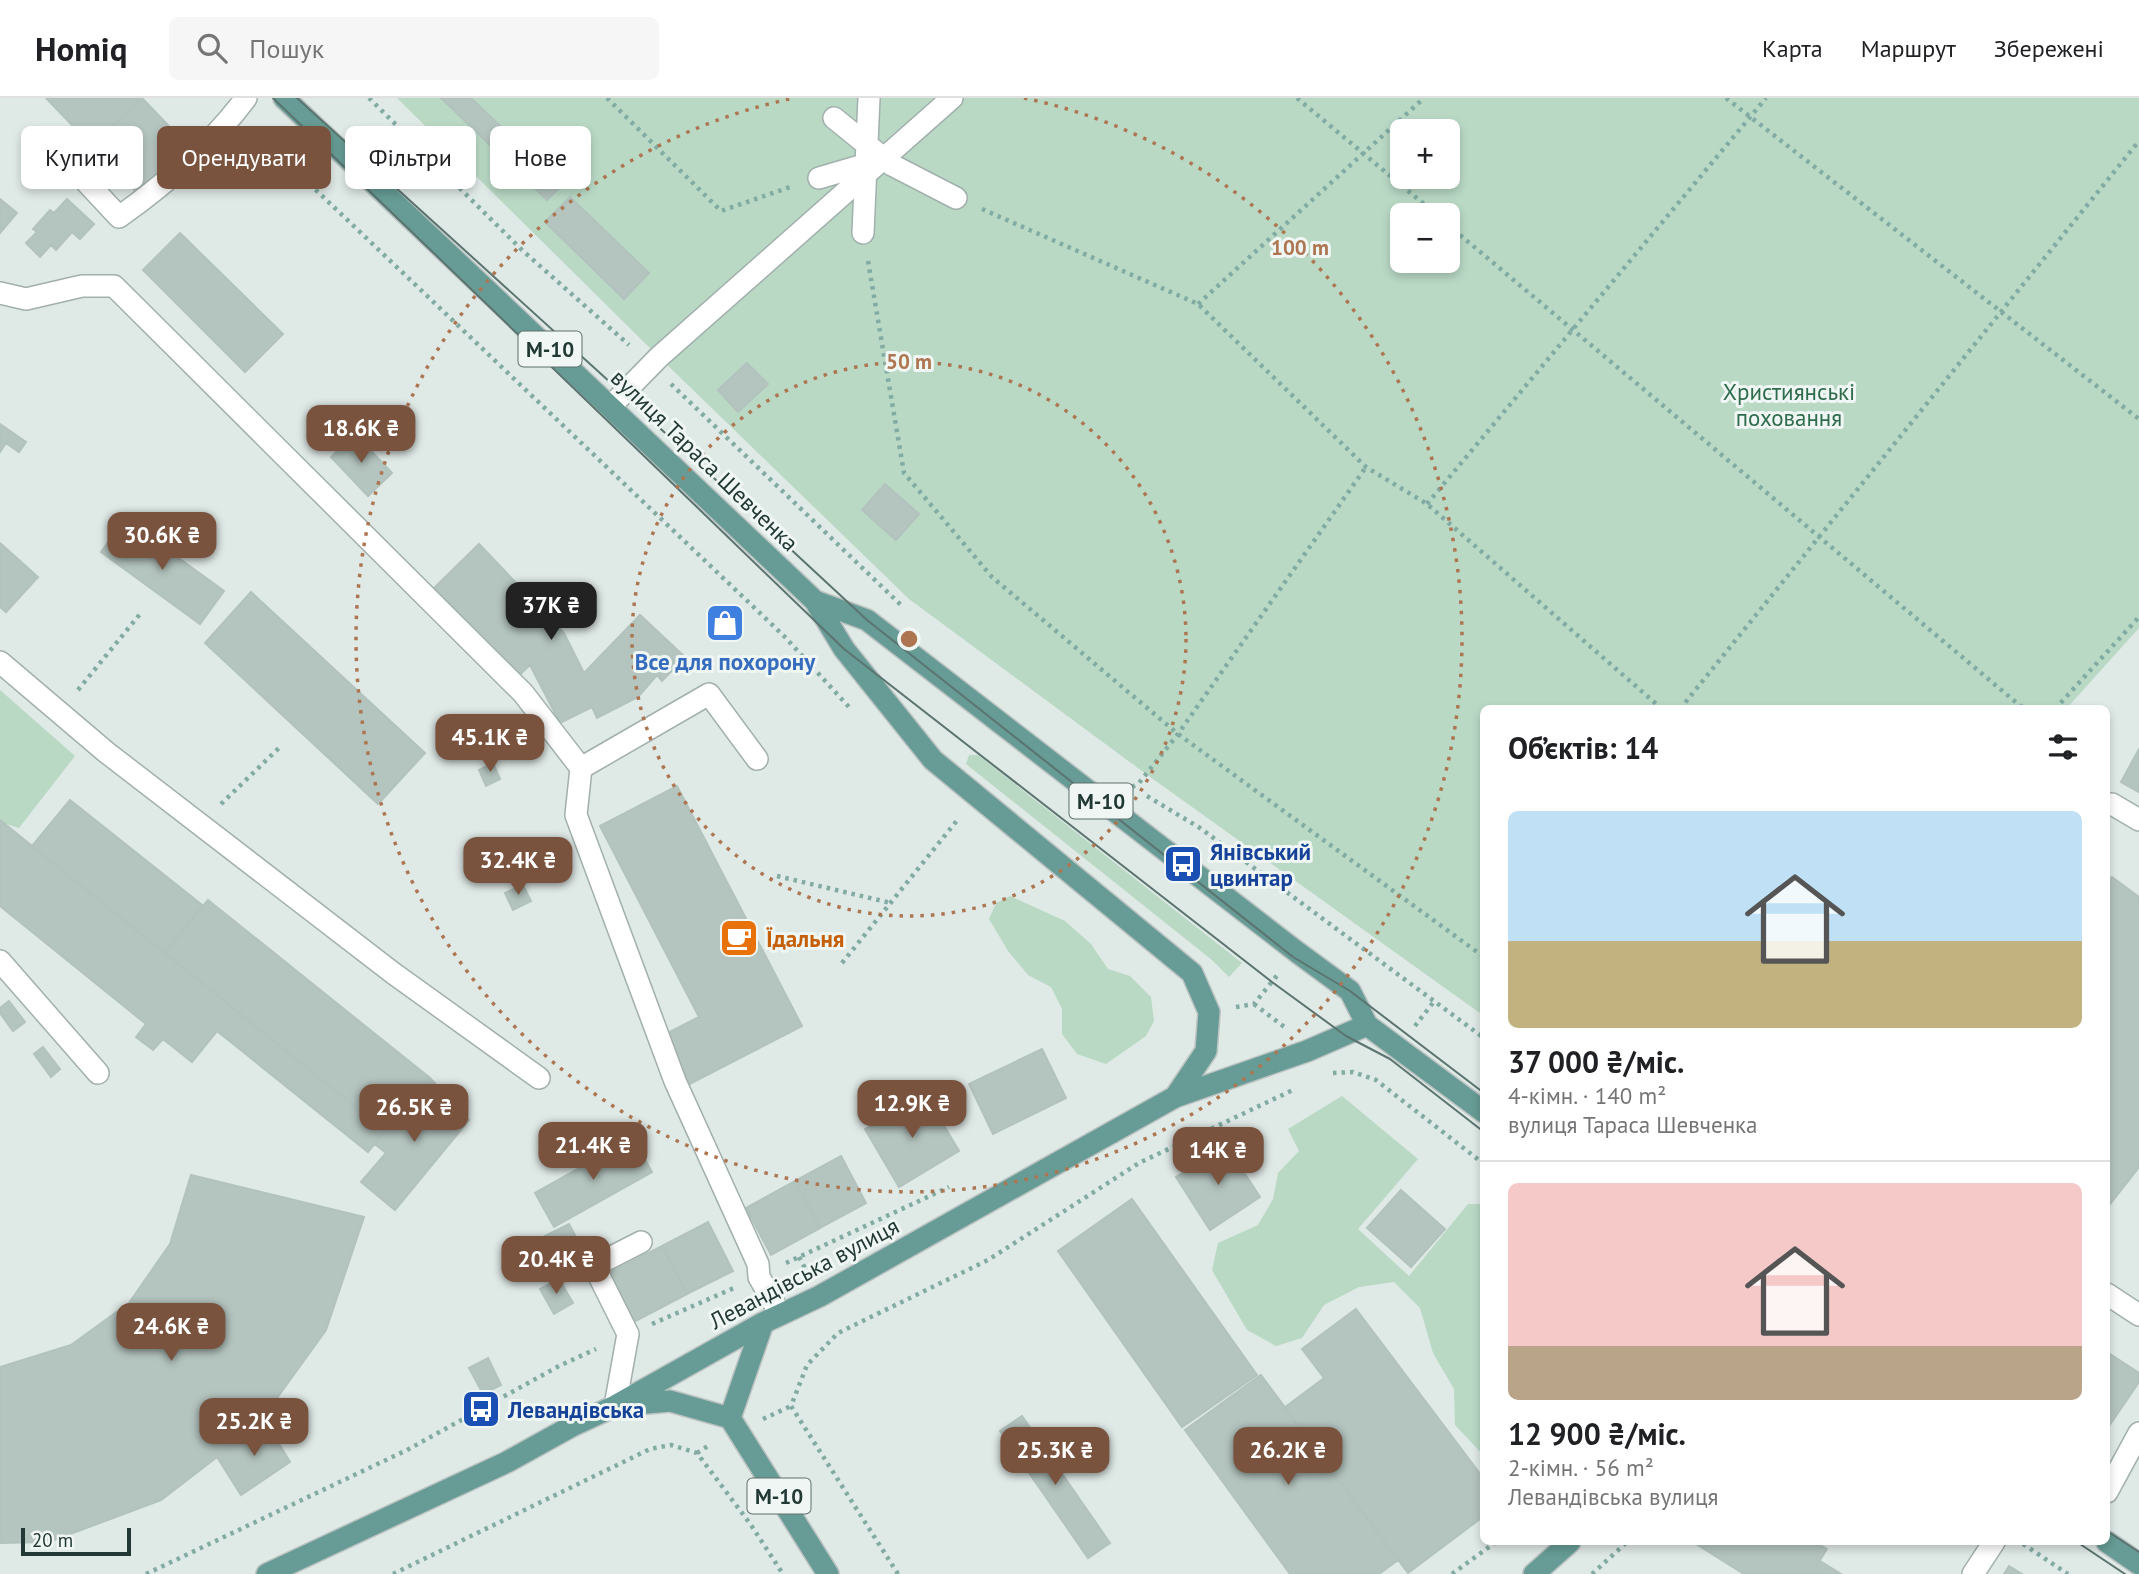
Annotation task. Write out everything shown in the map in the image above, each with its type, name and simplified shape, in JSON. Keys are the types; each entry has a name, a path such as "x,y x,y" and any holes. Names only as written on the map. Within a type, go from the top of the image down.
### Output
{"main road":[{"name":"вулиця Тараса Шевченка","path":"284,98 815,601 844,649 933,760 1192,973 1209,1012 1206,1051 1175,1097"},
{"name":"вулиця Тараса Шевченка","path":"815,601 867,620 1350,991 1367,1025 1480,1109"},
{"name":"Левандівська вулиця","path":"267,1574 506,1462 615,1406 772,1319 820,1296 1175,1097 1307,1051 1367,1025"},
{"path":"615,1406 670,1401 730,1418 772,1319"},
{"name":"М-10","path":"730,1418 828,1574"},
{"path":"2110,1544 2139,1564"},
{"path":"1543,1571 1567,1545"}],"street":[{"path":"863,233 871,161 869,98"},
{"path":"611,406 651,365 871,161 952,98"},
{"path":"93,189 119,217 198,154 240,106"},
{"path":"834,118 871,161 956,198"},
{"path":"819,178 871,161"},
{"path":"0,293 26,299 82,286 114,286 523,693 581,768 576,815 675,1081 758,1264 772,1319"},
{"path":"0,662 106,752 393,973 539,1078"},
{"path":"581,768 709,694 757,759"},
{"path":"2112,804 2139,820"},
{"path":"0,961 98,1073"},
{"path":"615,1406 628,1334 594,1266 640,1242"},
{"path":"2110,1296 2139,1315"},
{"path":"2110,1486 2139,1433"},
{"path":"1973,1574 1991,1545"}],"path":[{"path":"369,98 522,250 651,365 904,608"},
{"path":"607,98 721,211 819,178"},
{"path":"1297,98 1423,203"},
{"path":"1198,304 1424,98"},
{"path":"1726,98 2139,419"},
{"path":"1427,504 1766,98"},
{"path":"240,106 784,636 855,713"},
{"path":"1684,705 2139,141"},
{"path":"956,198 1198,304 1366,467 1427,504 1656,705"},
{"path":"863,233 904,473 992,577 1178,734 1480,954"},
{"path":"1460,235 2019,705"},
{"path":"1132,787 1139,783 1178,734 1366,467"},
{"path":"60,712 140,614"},
{"path":"2059,705 2139,617"},
{"path":"200,824 281,746"},
{"path":"1122,778 1132,787 1200,828 1480,1035"},
{"path":"842,963 962,815"},
{"path":"778,876 891,903"},
{"path":"1282,899 1287,894"},
{"path":"1315,930 1324,920"},
{"path":"1266,989 1254,1004 1291,1033"},
{"path":"1424,1013 1435,1000"},
{"path":"1327,1074 1353,1072 1376,1080 1480,1161"},
{"path":"779,1411 791,1406 807,1365 838,1333 988,1260 1139,1163 1302,1086"},
{"path":"146,1574 407,1450 559,1366 760,1277 957,1183"},
{"path":"799,1257 806,1270"},
{"path":"791,1406 898,1574"},
{"path":"393,1574 650,1449 671,1445 697,1453 751,1525 783,1574"},
{"path":"697,1453 709,1446"},
{"path":"1452,1574 1492,1545"},
{"path":"1592,1574 1625,1545"},
{"path":"2024,1545 2068,1574"}],"green space":[{"name":"Християнські поховання","path":"397,98 2139,98 2139,628 2070,705 1480,705 1480,1013 1146,774 909,599 476,176 476,126 425,126"},
{"path":"0,690 75,756 19,828 0,822"},
{"path":"969,755 978,755 1242,963 1229,977 1212,960 966,764"},
{"path":"1010,896 1065,921 1091,944 1108,969 1130,976 1151,997 1154,1021 1146,1036 1106,1064 1077,1054 1062,1034 1062,1009 1051,987 1028,975 1008,951 989,919 996,903"},
{"path":"1342,1096 1418,1159 1358,1229 1409,1276 1468,1204 1480,1204 1480,1452 1455,1425 1454,1389 1433,1353 1420,1308 1394,1282 1359,1287 1324,1305 1302,1338 1276,1346 1247,1330 1212,1270 1218,1243 1258,1225 1273,1199 1278,1173 1299,1151 1288,1129"}],"building":[{"path":"46,98 142,98 113,126 73,126"},
{"path":"142,98 169,126 157,126 157,174 143,187 143,126 113,126"},
{"path":"441,98 471,98 500,126 490,126 490,145 476,132 476,126 470,126"},
{"path":"536,189 558,189 547,200"},
{"path":"570,197 649,273 624,299 545,222"},
{"path":"0,199 17,213 0,233"},
{"path":"67,199 94,224 80,239 72,232 56,250 51,245 40,257 26,243 37,232 33,229 50,210 54,213"},
{"path":"180,233 283,334 245,372 143,270"},
{"path":"747,363 768,384 738,412 718,390"},
{"path":"0,424 26,442 19,452 6,443 0,452"},
{"path":"355,434 392,473 368,496 331,457"},
{"path":"885,484 919,514 896,540 862,510"},
{"path":"125,519 224,591 200,624 101,552"},
{"path":"0,543 38,577 6,612 0,607"},
{"path":"479,544 564,633 584,673 640,615 685,657 662,681 657,675 638,697 597,718 592,707 560,723 530,665 515,679 431,591"},
{"path":"251,592 425,753 378,804 205,643"},
{"path":"2139,749 2139,792 2121,782"},
{"path":"493,763 500,779 486,786 479,770"},
{"path":"677,786 802,1026 686,1086 660,1037 699,1017 600,826"},
{"path":"70,800 202,905 164,953 32,846"},
{"path":"0,820 385,1131 368,1152 217,1031 192,1062 163,1039 153,1050 136,1037 146,1024 0,906"},
{"path":"2112,877 2139,897 2139,1167 2110,1204 2111,1084"},
{"path":"523,885 531,901 513,910 505,893"},
{"path":"208,900 430,1078 385,1131 165,953"},
{"path":"9,1001 25,1022 13,1031 0,1013 0,1008"},
{"path":"43,1047 60,1069 51,1077 34,1054"},
{"path":"1042,1049 1066,1098 993,1134 969,1084"},
{"path":"430,1078 469,1120 395,1210 361,1182 386,1153 375,1144"},
{"path":"925,1094 959,1151 899,1187 865,1129"},
{"path":"633,1138 652,1172 554,1227 535,1193"},
{"path":"1226,1145 1260,1197 1210,1230 1176,1177"},
{"path":"841,1156 866,1203 820,1228 795,1181"},
{"path":"191,1175 364,1217 326,1330 256,1427 161,1500 49,1542 0,1543 0,1367 71,1345 129,1303 170,1244"},
{"path":"795,1181 820,1228 771,1255 746,1208"},
{"path":"1401,1190 1445,1229 1411,1267 1367,1228"},
{"path":"1132,1199 1257,1375 1182,1427 1058,1251"},
{"path":"708,1222 733,1271 687,1294 662,1246"},
{"path":"569,1224 585,1254 560,1266 545,1236"},
{"path":"662,1246 687,1294 630,1324 605,1275"},
{"path":"559,1279 573,1303 554,1314 540,1289"},
{"path":"1356,1309 1480,1474 1480,1519 1408,1573 1284,1408 1324,1378 1302,1349"},
{"path":"2110,1354 2139,1373 2139,1382 2110,1425"},
{"path":"488,1358 501,1385 483,1394 469,1368"},
{"path":"1261,1375 1398,1560 1379,1574 1290,1574 1185,1430"},
{"path":"1022,1416 1110,1543 1088,1558 1000,1431"},
{"path":"263,1417 290,1462 241,1495 217,1457 256,1427"},
{"path":"1698,1545 1820,1545 1827,1549 1811,1574 1744,1574"},
{"path":"1820,1561 1841,1574 1811,1574"},
{"path":"2009,1566 2022,1574 2004,1574"}],"tram line":[{"path":"273,98 844,649 1272,982 1346,1036 1390,1059 1480,1129"},
{"path":"297,98 867,620 1293,957 1350,991 1480,1090"},
{"path":"2110,1533 2139,1552"},
{"path":"2082,1545 2125,1574"}],"place":[{"name":"Все для похорону","path":"725,623"},
{"name":"Янівський цвинтар","path":"1183,864"},
{"name":"Їдальня","path":"739,938"},
{"name":"Левандівська","path":"481,1409"}]}
